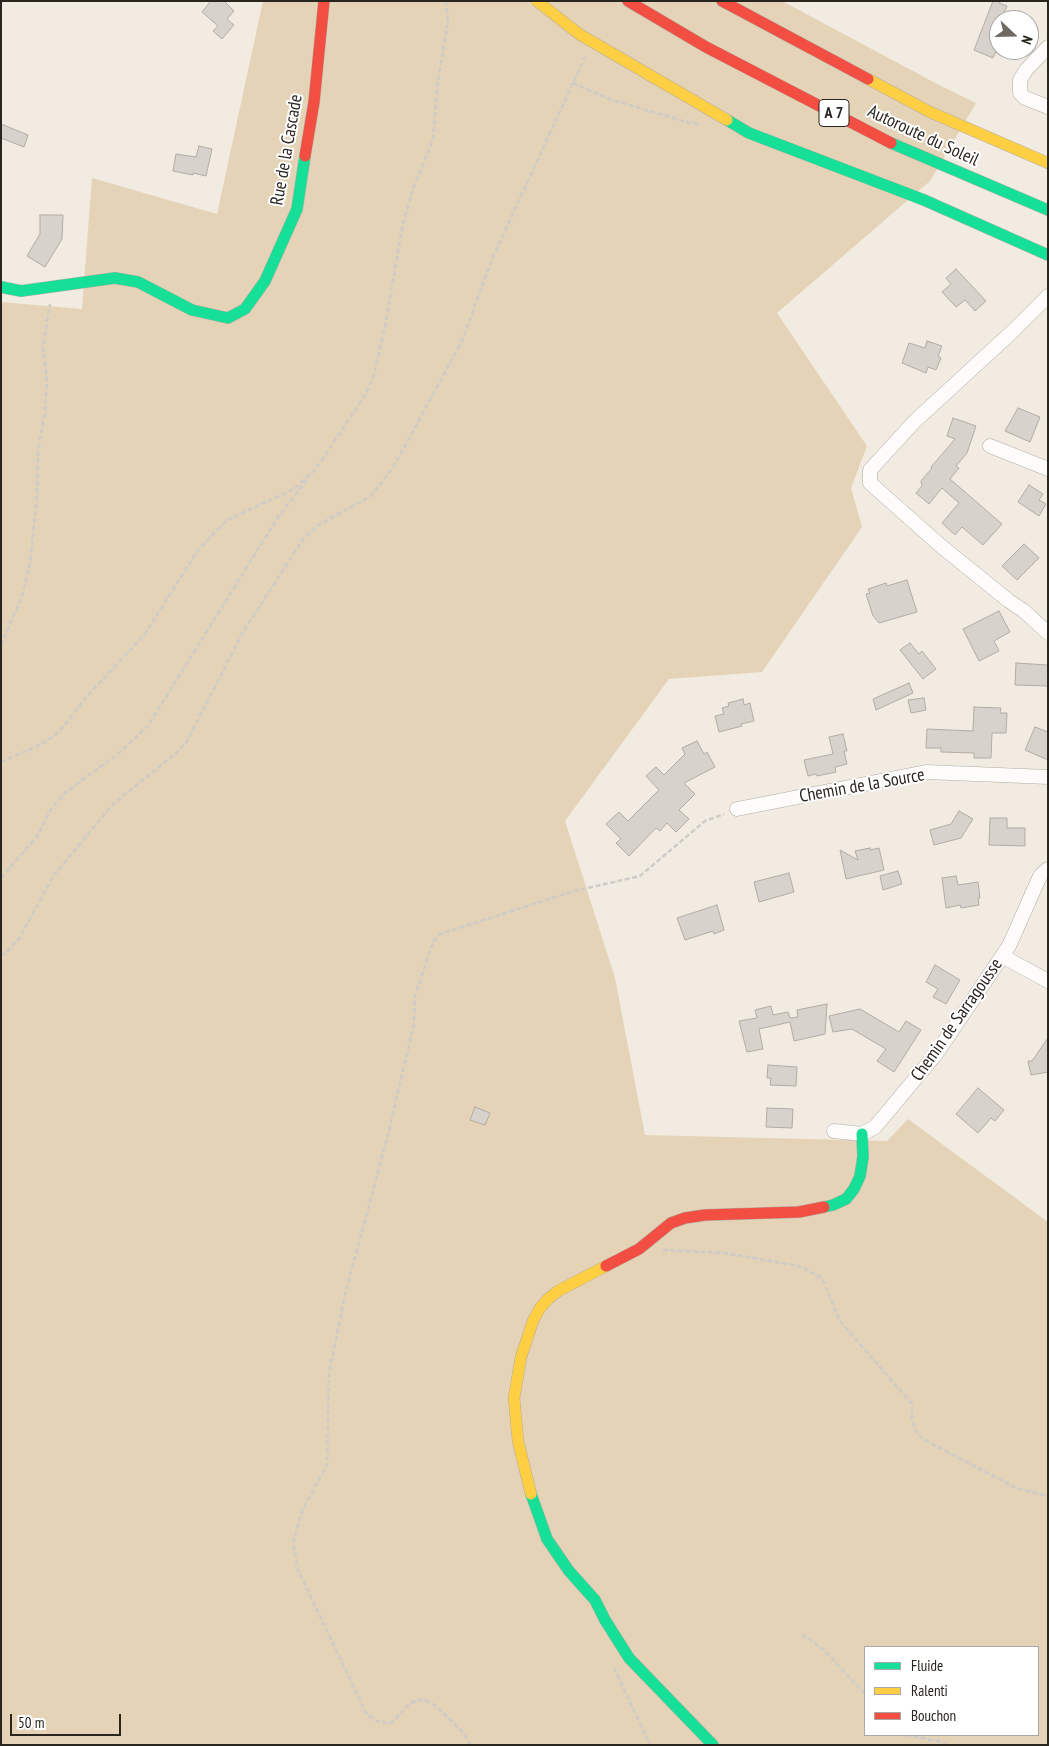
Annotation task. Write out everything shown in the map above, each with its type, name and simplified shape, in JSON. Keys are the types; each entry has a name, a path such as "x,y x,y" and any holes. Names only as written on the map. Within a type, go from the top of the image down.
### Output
{"main road":[{"name":"Rue de la Cascade","path":"1,287 21,291 115,278 138,282 192,310 228,318 244,309 265,281 297,209 314,102 324,1"},
{"path":"537,1 579,34 749,133 924,200 1048,256"},
{"name":"Autoroute du Soleil","path":"628,1 706,47 898,146 1048,210"},
{"name":"Autoroute du Soleil","path":"722,1 930,112 1048,163"},
{"path":"713,1745 629,1658 595,1600 554,1550 543,1528 528,1484 518,1441 515,1414 516,1380 526,1339 540,1308 558,1291 639,1249 671,1223 685,1218 705,1215 799,1212 833,1206 846,1199 854,1189 860,1176 863,1157 862,1134"}],"street":[{"path":"1048,47 1026,70 1020,80 1020,93 1025,98 1048,107"},
{"path":"1048,296 915,421 870,470 870,483 941,546 1024,611 1048,633"},
{"path":"990,446 1048,469"},
{"name":"Chemin de la Source","path":"737,809 926,772 1048,777"},
{"name":"Chemin de Sarragousse","path":"862,1134 875,1127 936,1054 1009,946 1040,876 1048,869"},
{"path":"1002,956 1048,981"},
{"path":"834,1131 862,1134"}],"path":[{"path":"1,878 38,835 52,807 66,792 119,754 148,726 278,517 315,470 364,396 374,374 386,327 402,228 414,186 433,140 437,88 448,21 446,1"},
{"path":"1,956 20,937 54,875 114,803 174,755 186,743 244,632 303,540 320,524 371,496 394,466 462,341 492,259 592,42"},
{"path":"573,83 609,99 690,123"},
{"path":"1,646 22,596 30,564 37,494 38,451 45,411 47,381 43,346 53,287"},
{"path":"1,762 42,744 60,732 88,695 144,634 198,550 227,520 294,489 315,470"},
{"path":"471,1745 461,1730 436,1706 423,1698 410,1703 390,1723 376,1721 366,1713 298,1570 293,1543 302,1511 327,1465 329,1373 346,1290 392,1120 414,1024 415,996 433,942 440,934 574,891 640,876 705,821 737,809"},
{"path":"639,1249 725,1253 799,1266 822,1278 840,1321 912,1404 912,1418 916,1431 923,1439 1016,1488 1048,1496"},
{"path":"802,1634 824,1650 864,1693"},
{"path":"911,1736 938,1741 948,1745"}],"shaded area":[{"path":"263,1 782,1 976,103 930,181 777,313 867,446 851,488 862,527 762,672 669,679 565,821 615,978 645,1135 887,1141 908,1119 1048,1222 1048,1745 1,1745 1,302 82,309 92,178 217,214"}],"building":[{"path":"211,1 224,1 234,11 227,19 234,25 222,39 213,31 218,26 202,12"},
{"path":"993,1 999,1 999,3 1007,6 1005,10 990,10"},
{"path":"989,11 989,56 974,50"},
{"path":"1,124 28,135 24,147 1,138"},
{"path":"199,146 212,149 206,176 173,171 176,154 196,157"},
{"path":"40,215 63,215 62,239 45,267 27,256 40,234"},
{"path":"956,269 986,301 975,311 965,300 956,307 942,292 951,284 946,278"},
{"path":"927,341 942,346 938,356 941,358 936,370 928,367 926,373 902,363 909,343 925,348"},
{"path":"1018,408 1040,417 1030,442 1005,431"},
{"path":"953,418 976,426 967,453 956,466 959,468 950,479 1002,524 983,545 962,527 955,535 942,523 959,503 942,488 929,504 916,493 922,486 921,481 931,467 955,439 947,436"},
{"path":"1029,485 1043,494 1039,500 1046,504 1039,516 1018,502"},
{"path":"1024,544 1039,558 1017,580 1002,566"},
{"path":"907,580 917,612 879,623 873,616 866,594 870,593 868,589 886,583 887,586"},
{"path":"999,611 1010,632 994,641 999,651 979,661 963,629"},
{"path":"910,643 919,654 922,651 936,669 923,679 900,650"},
{"path":"1016,663 1048,665 1048,686 1015,685"},
{"path":"909,683 913,693 876,710 873,699"},
{"path":"924,698 926,710 911,713 908,700"},
{"path":"743,699 744,705 750,703 754,721 719,732 715,716 724,714 722,708 729,706 728,703"},
{"path":"974,707 1001,708 1000,713 1007,713 1006,733 992,733 991,758 974,758 974,753 941,752 941,748 926,748 927,729 973,731"},
{"path":"1035,727 1048,732 1048,760 1025,750"},
{"path":"843,734 847,751 844,751 847,764 835,767 836,772 808,776 804,760 833,754 829,737"},
{"path":"697,741 704,754 707,752 715,767 684,783 695,794 679,810 689,819 676,832 667,823 660,831 656,828 629,856 616,843 621,839 606,824 619,812 628,821 659,790 646,776 656,767 664,775 685,754 682,748"},
{"path":"959,811 973,819 961,838 934,845 930,830 951,824"},
{"path":"990,818 1007,818 1007,828 1025,828 1025,846 989,845"},
{"path":"870,848 870,850 879,848 884,870 846,879 840,850 858,860 855,851"},
{"path":"898,871 902,884 883,890 880,876"},
{"path":"789,873 794,892 759,902 754,882"},
{"path":"956,876 958,885 978,882 979,905 961,908 960,905 946,908 942,878"},
{"path":"717,905 724,930 714,934 713,931 685,940 677,918"},
{"path":"935,965 960,980 946,1004 933,997 938,989 926,982"},
{"path":"827,1004 825,1034 794,1041 790,1022 759,1029 763,1049 747,1052 739,1021 757,1018 755,1010 771,1006 773,1015 788,1012 790,1018 798,1017 797,1010"},
{"path":"860,1009 899,1032 906,1021 921,1030 894,1072 877,1061 886,1049 852,1029 833,1032 829,1016"},
{"path":"1048,1038 1048,1072 1031,1075 1028,1061 1032,1061"},
{"path":"768,1065 797,1067 796,1086 770,1085 771,1078 767,1078"},
{"path":"978,1088 1004,1110 995,1121 991,1118 978,1133 956,1114"},
{"path":"475,1107 490,1113 485,1125 470,1120"},
{"path":"767,1108 793,1109 792,1128 766,1127"}],"traffic: fast":[{"path":"727,120 749,133 924,200 1048,255"},
{"path":"891,143 1048,210"},
{"path":"1,287 21,291 115,278 138,282 192,310 228,318 245,309 265,281 297,209 305,156"},
{"path":"824,1207 846,1199 854,1189 860,1176 863,1157 862,1134"},
{"path":"531,1494 547,1539 569,1571 595,1600 629,1658 713,1745"}],"traffic: slow":[{"path":"537,1 579,34 727,120"},
{"path":"868,79 930,112 1048,163"},
{"path":"531,1494 518,1441 514,1398 521,1357 533,1321 540,1308 548,1299 558,1291 606,1266"}],"traffic: jam":[{"path":"305,156 314,102 324,1"},
{"path":"628,1 706,47 891,143"},
{"path":"722,1 868,79"},
{"path":"606,1266 639,1249 671,1223 685,1218 705,1215 799,1212 824,1207"}]}
